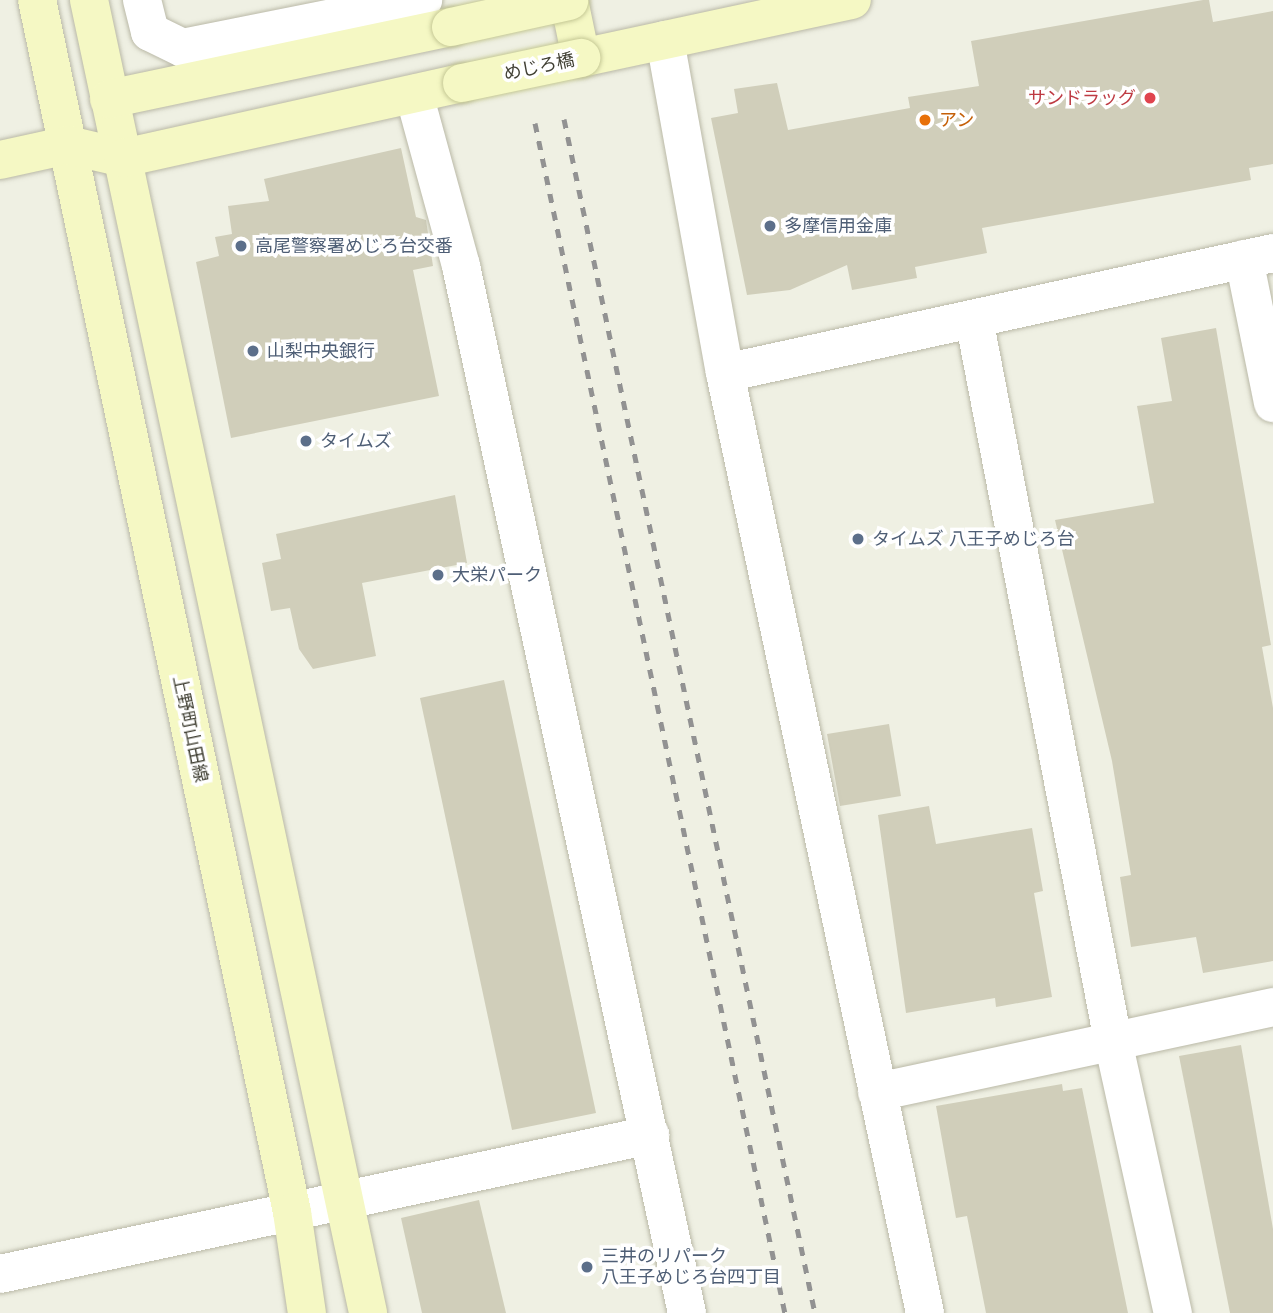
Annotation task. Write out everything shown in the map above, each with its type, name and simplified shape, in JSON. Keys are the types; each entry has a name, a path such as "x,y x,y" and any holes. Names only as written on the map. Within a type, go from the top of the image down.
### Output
{"street":[{"name":"上野町山田線","path":"37,0 292,1212 307,1313"},
{"path":"89,0 346,1199 368,1313"},
{"path":"142,0 149,32 183,48 423,0"},
{"path":"68,145 109,99 571,0 598,54"},
{"name":"めじろ橋","path":"123,158 852,0"},
{"path":"665,40 725,373 925,1313"},
{"path":"414,93 461,266 687,1313"},
{"path":"0,160 68,145 123,158"},
{"path":"725,373 1259,256 1273,403"},
{"path":"974,319 1113,1041 1172,1313"},
{"path":"877,1093 1273,1007"},
{"path":"0,1274 650,1135"}],"building":[{"path":"1209,0 1213,22 1273,11 1273,164 1249,168 1251,180 982,228 987,253 915,267 917,278 852,290 847,265 790,290 747,295 711,118 738,113 734,89 777,83 788,130 910,108 908,97 979,86 971,41"},
{"path":"401,148 416,217 426,220 433,266 413,270 439,396 231,438 196,262 219,256 215,237 232,234 228,206 269,201 264,179"},
{"path":"1216,328 1271,645 1262,647 1273,708 1273,961 1203,973 1196,937 1131,947 1120,877 1131,875 1112,761 1055,520 1154,503 1137,406 1172,401 1161,338"},
{"path":"455,495 467,563 362,583 376,656 313,669 299,649 290,608 271,611 262,563 281,559 276,534"},
{"path":"504,680 596,1113 512,1130 420,698"},
{"path":"889,724 901,796 840,806 827,734"},
{"path":"929,806 936,844 1032,828 1043,891 1034,893 1052,997 996,1007 995,998 906,1013 878,815"},
{"path":"1241,1045 1273,1229 1273,1313 1230,1313 1179,1056"},
{"path":"1062,1084 1063,1091 1082,1088 1128,1313 986,1313 967,1216 956,1218 936,1106"},
{"path":"479,1200 506,1313 422,1313 401,1218"}],"railway":[{"path":"564,119 815,1313"},
{"path":"535,123 785,1313"}],"place":[{"name":"サンドラッグ","path":"1150,98"},
{"name":"アン","path":"925,120"},
{"name":"多摩信用金庫","path":"770,226"},
{"name":"高尾警察署めじろ台交番","path":"241,246"},
{"name":"山梨中央銀行","path":"253,351"},
{"name":"タイムズ","path":"306,441"},
{"name":"タイムズ 八王子めじろ台","path":"858,539"},
{"name":"大栄パーク","path":"438,575"},
{"name":"三井のリパーク 八王子めじろ台四丁目","path":"587,1267"}]}
